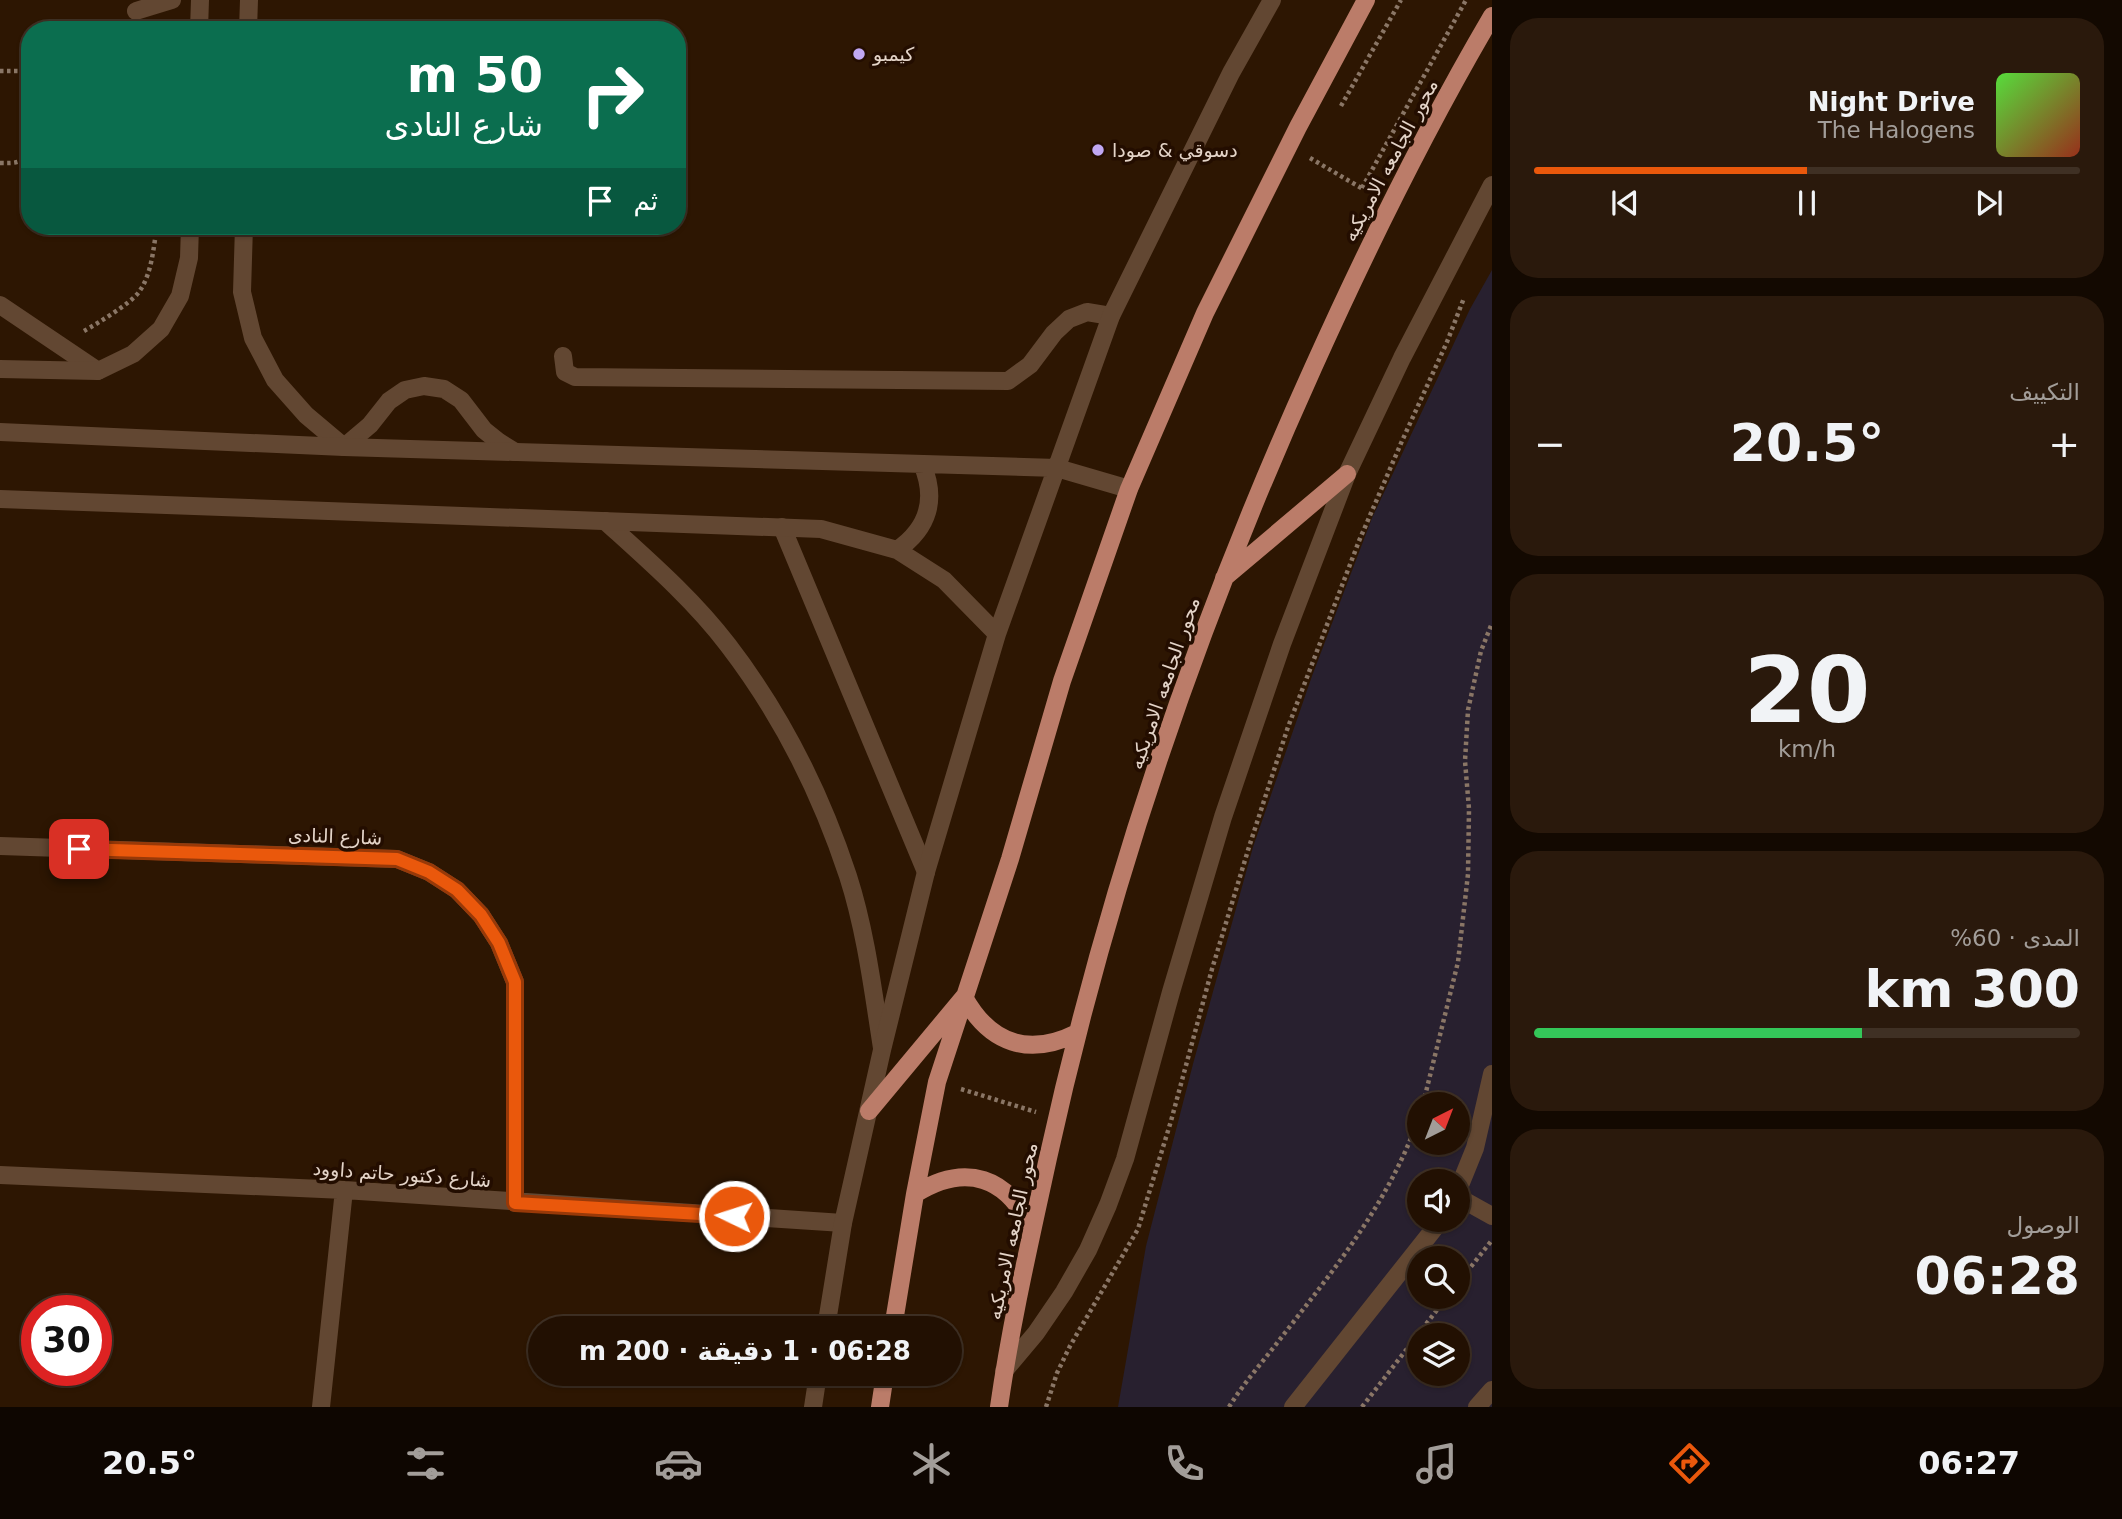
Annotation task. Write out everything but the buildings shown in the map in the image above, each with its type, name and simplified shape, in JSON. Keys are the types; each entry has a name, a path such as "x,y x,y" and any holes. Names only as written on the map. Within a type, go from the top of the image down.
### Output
{"main road":[{"path":"895,1316 937,1082 1010,859 1062,681 1129,489 1205,313 1288,145 1366,0"},
{"name":"محور الجامعه الامريكيه","path":"999,1407 1032,1230 1077,1033 1120,881 1160,755 1222,581 1288,422 1389,205 1492,16"},
{"path":"1222,581 1348,474"},
{"path":"964,997 973,1014 1003,1039 1022,1045 1041,1045 1060,1042 1077,1033"},
{"path":"869,1111 964,997"},
{"path":"915,1194 933,1183 952,1178 973,1177 993,1184 1011,1195 1024,1211 1032,1230"},
{"path":"880,1407 884,1386"}],"street":[{"path":"136,11 172,0"},
{"path":"199,21 200,0"},
{"path":"248,21 249,0"},
{"path":"828,1316 843,1223 926,872 997,634 1111,316 1231,73 1272,0"},
{"path":"1004,1371 1036,1333 1064,1292 1088,1250 1108,1205 1125,1159 1223,817 1282,644 1348,474 1402,358 1489,192"},
{"path":"0,369 98,371 133,354 161,329 180,296 189,258 190,235"},
{"path":"244,235 242,292 253,338 275,380 306,415 344,447"},
{"path":"0,305 98,371"},
{"path":"563,356 565,372 575,377 1008,381 1030,365 1054,332 1069,319 1087,312 1111,316"},
{"path":"344,447 370,425 389,401 405,390 425,386 444,389 461,400 484,430 515,452"},
{"path":"0,432 344,447 1057,468 1129,489"},
{"path":"897,550 917,533 929,508 928,478 922,464"},
{"path":"0,499 821,529 897,550 944,580 997,634"},
{"path":"605,521 670,579 728,645 777,717 817,795 848,877 869,962 882,1050"},
{"path":"782,527 926,872"},
{"name":"شارع النادى","path":"0,846 397,859 429,872 457,890 481,915 499,943 515,982 515,1203"},
{"path":"1466,1169 1475,1148 1492,1074"},
{"name":"شارع دكتور حاتم داوود","path":"0,1175 345,1191 843,1223"},
{"path":"321,1407 345,1191"},
{"path":"1470,1204 1492,1216"},
{"path":"1293,1407 1432,1232"},
{"path":"813,1407 816,1386"},
{"path":"1477,1407 1492,1390"}],"path":[{"path":"1338,110 1401,0"},
{"path":"1362,188 1466,0"},
{"path":"0,71 21,71"},
{"path":"1288,145 1389,205"},
{"path":"0,163 21,162"},
{"path":"58,344 87,330 139,292 151,264 156,235"},
{"path":"1046,1407 1057,1373 1070,1346 1138,1228 1245,859 1289,727 1359,541 1467,292"},
{"path":"1426,1092 1460,951 1468,874 1469,808 1465,761 1468,710 1481,651 1492,623"},
{"path":"937,1082 1057,1119"},
{"path":"1230,1407 1368,1223 1407,1150"},
{"path":"1470,1267 1492,1239"},
{"path":"1362,1407 1438,1309"}],"shaded area":[{"path":"1492,270 1492,1407 1118,1407 1146,1246 1253,847 1312,676 1372,518 1470,309"}],"place":[{"name":"كيمبو","path":"859,54"},
{"name":"دسوقي & صودا","path":"1098,150"}],"route":[{"path":"79,849 397,859 429,872 457,890 481,915 499,943 515,982 515,1203 734,1216"}]}
